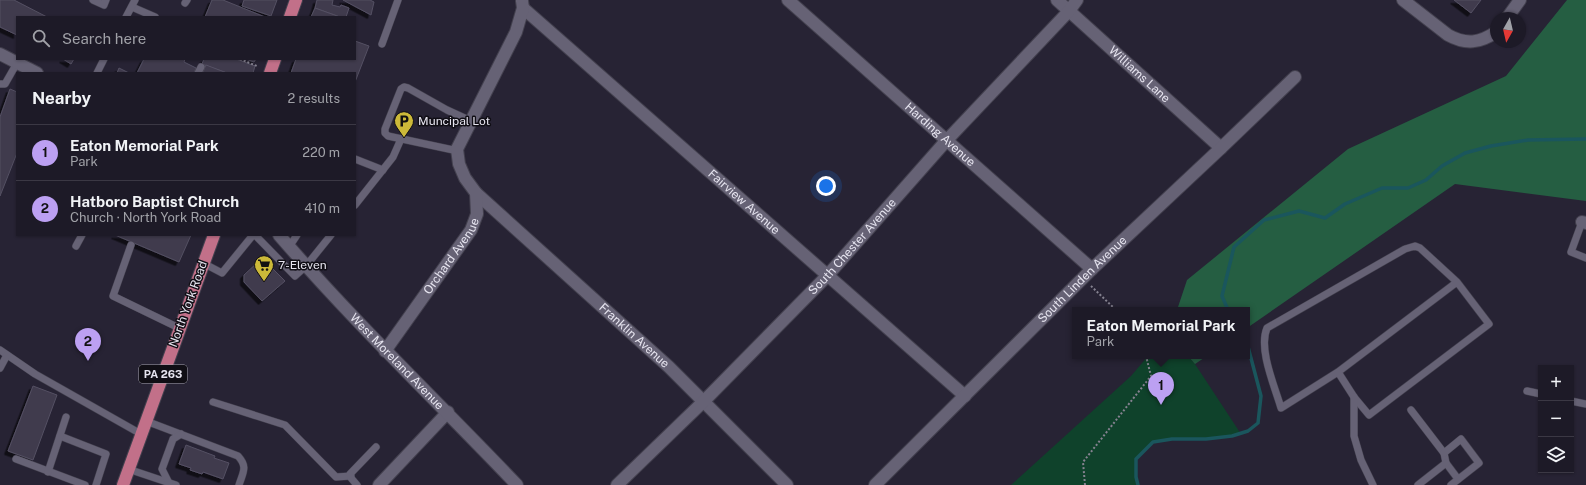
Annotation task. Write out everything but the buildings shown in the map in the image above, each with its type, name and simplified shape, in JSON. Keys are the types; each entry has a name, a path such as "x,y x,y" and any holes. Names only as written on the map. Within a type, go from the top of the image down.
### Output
{"highway":[{"path":"290,16 296,0"},
{"path":"270,72 275,60"},
{"name":"North York Road","path":"122,485 214,236"}],"street":[{"name":"Harding Avenue","path":"788,0 1092,269"},
{"name":"Williams Lane","path":"1057,0 1221,148"},
{"name":"South Chester Avenue","path":"617,485 704,401 827,276 946,141 1077,0"},
{"path":"1403,0 1456,40 1479,41 1490,35"},
{"path":"1511,12 1520,0"},
{"path":"476,193 465,178 458,164 457,149 516,32 523,4"},
{"name":"Fairview Avenue","path":"523,4 827,276 965,396"},
{"path":"0,54 35,72"},
{"name":"South Linden Avenue","path":"875,485 1092,269 1294,77"},
{"name":"Orchard Avenue","path":"385,351 472,230 477,214 476,193"},
{"name":"Franklin Avenue","path":"476,193 669,367 787,485"},
{"name":"West Moreland Avenue","path":"281,236 306,266 385,351 448,412 517,485"},
{"path":"379,485 448,412"}],"lane":[{"path":"93,0 104,5 106,0"},
{"path":"127,16 135,0"},
{"path":"382,44 398,0"},
{"path":"132,7 153,16"},
{"path":"98,72 104,60"},
{"path":"0,84 5,84 17,63"},
{"path":"458,152 388,136 385,133 385,129 401,89 408,88 447,110 471,121"},
{"path":"356,204 393,157 401,139"},
{"path":"356,159 383,170"},
{"path":"1584,223 1570,252 1586,258"},
{"path":"76,246 81,236"},
{"path":"203,263 222,272 253,236"},
{"path":"255,236 295,276 306,266 330,236"},
{"path":"289,246 296,236"},
{"path":"131,246 113,296 179,328"},
{"path":"1338,372 1354,397 1369,415 1489,324 1456,282 1420,248 1415,246 1405,249 1267,328 1264,335 1265,351 1281,408 1338,372 1456,282"},
{"path":"0,350 35,374 141,434"},
{"path":"0,368 7,355"},
{"path":"1527,391 1538,393"},
{"path":"1354,397 1354,436 1361,460 1373,485"},
{"path":"213,402 285,425 336,477 350,476"},
{"path":"1574,402 1586,404"},
{"path":"1411,410 1444,453 1446,463 1458,479"},
{"path":"48,472 66,417"},
{"path":"146,421 238,456 243,462 244,470 239,485"},
{"path":"172,484 162,469 173,439 181,434"},
{"path":"60,436 106,454 96,485"},
{"path":"1444,453 1461,439 1479,463 1451,485"},
{"path":"350,476 350,474 376,448"},
{"path":"16,459 85,485"},
{"path":"1418,485 1446,463"},
{"path":"128,469 172,484"},
{"path":"350,476 357,485"}],"path":[{"path":"242,60 257,66"},
{"path":"1083,278 1113,307"},
{"path":"1085,485 1082,462 1151,376 1147,359"}],"green space":[{"path":"1567,0 1586,0 1586,201 1455,184 1250,326 1250,307 1178,307 1187,280 1348,149 1506,76"},
{"path":"1145,359 1191,359 1241,434 1206,439 1172,439 1153,442 1136,459 1136,477 1138,485 1011,485 1131,376"},
{"path":"1191,359 1202,359 1195,364"}],"waterway":[{"path":"1227,307 1222,296 1234,247 1264,220 1299,211 1325,218 1345,204 1382,188 1408,188 1426,180 1442,166 1465,153 1491,146 1528,140 1586,139"},
{"path":"1138,485 1136,477 1136,459 1153,442 1172,439 1206,439 1232,436 1248,431 1258,423 1261,396 1250,354"}],"place":[{"name":"Muncipal Lot","path":"404,138"},
{"name":"7-Eleven","path":"264,282"},
{"name":"Hatboro Baptist Church","path":"88,361"},
{"name":"Eaton Memorial Park","path":"1161,405"}]}
